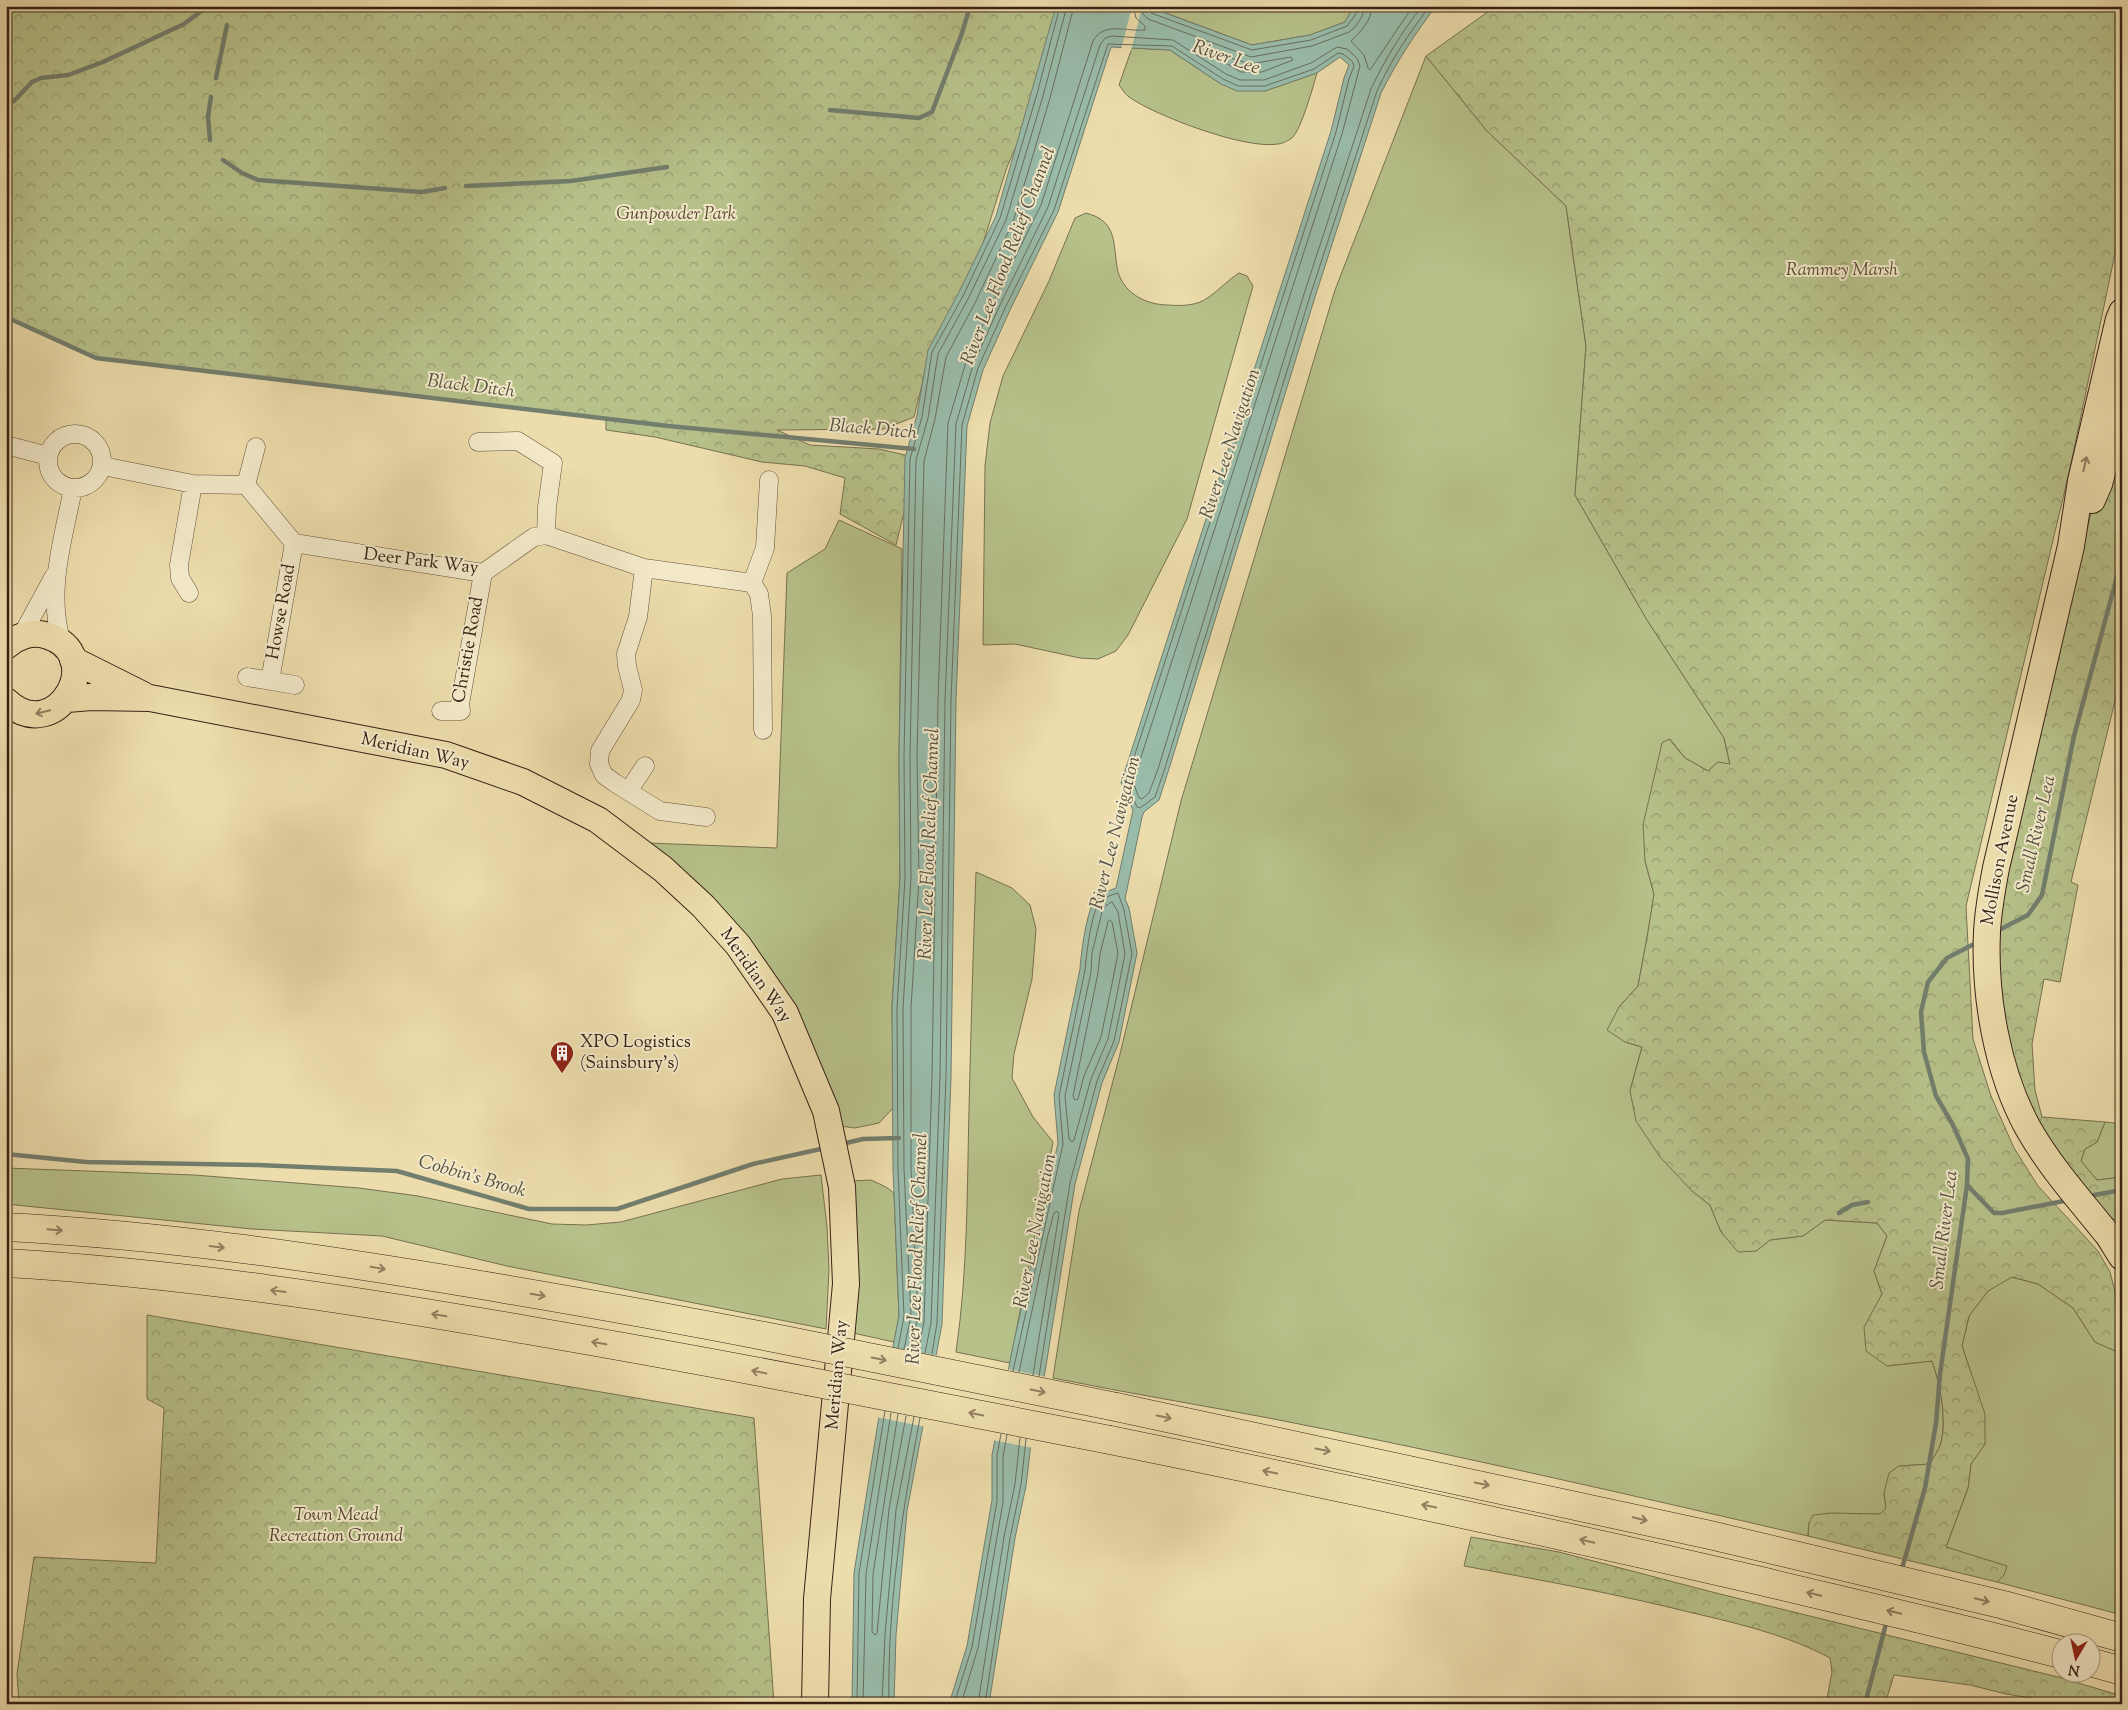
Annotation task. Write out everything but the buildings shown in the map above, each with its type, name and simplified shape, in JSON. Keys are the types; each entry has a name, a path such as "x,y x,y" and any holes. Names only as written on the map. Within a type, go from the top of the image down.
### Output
{"highway":[{"path":"6,1226 165,1240 336,1262 594,1304 814,1346 1116,1407 1488,1486 1935,1588 2122,1638"},
{"path":"6,1264 175,1278 338,1299 532,1331 807,1381 1110,1440 1440,1508 1861,1604 2050,1651"},
{"path":"2100,1665 2122,1671"}],"main road":[{"name":"Mollison Avenue","path":"2117,1244 2066,1184 2028,1127 2006,1074 1989,997 1987,935 1996,868 2071,546 2081,481 2118,319 2122,312"},
{"name":"Mollison Avenue","path":"2071,546 2099,484 2122,399"},
{"name":"Meridian Way","path":"14,641 40,633 52,637 68,652 150,698"},
{"path":"6,701 23,712 35,714 58,707 67,699 73,688 76,676 68,652"},
{"name":"Meridian Way","path":"67,699 91,697 150,698 446,755 522,782 598,820 663,869 703,906 738,945 785,1013 826,1111 842,1187 846,1284 817,1599 815,1704"}],"street":[{"path":"70,434 80,434 90,438 98,446 102,455 102,466 99,476 92,483 83,488 73,489 62,486 53,478 48,468 48,456 52,446 59,438 70,434"},
{"path":"478,442 518,441 553,463 547,507 546,536 644,568 752,583 760,594 762,616 763,730"},
{"path":"6,445 48,456"},
{"path":"246,485 256,447"},
{"path":"102,466 193,484 246,485 294,543"},
{"path":"752,583 765,548 769,480"},
{"path":"189,593 180,578 180,565 193,484"},
{"path":"68,652 56,626 56,573 73,489"},
{"name":"Deer Park Way","path":"294,543 483,573 534,537 546,536"},
{"name":"Howse Road","path":"270,681 294,543"},
{"path":"644,568 638,617 626,654 633,690 631,700 600,751 599,764 604,775 660,811 706,817"},
{"path":"14,641 56,573"},
{"name":"Christie Road","path":"441,711 461,710 460,704 483,573"},
{"name":"Howse Road","path":"247,677 295,685"},
{"path":"629,790 645,766"}],"green space":[{"name":"Gunpowder Park","path":"6,6 1054,6 1062,17 1023,130 1007,167 977,262 930,353 914,417 884,429 777,430 810,445 879,449 914,457 910,488 896,545 840,514 845,478 805,466 762,462 655,437 606,430 606,418 96,358 6,317"},
{"path":"1147,6 1354,6 1345,22 1310,35 1252,45"},
{"name":"Rammey Marsh","path":"1496,6 2122,6 2122,220 2069,473 1966,906 1973,1039 1991,1096 2014,1148 2038,1186 2098,1251 2110,1272 2122,1319 2122,1354 2095,1342 2073,1308 2038,1284 2012,1277 1988,1291 1969,1316 1962,1346 1985,1414 1985,1444 1971,1464 1968,1488 1946,1547 2007,1566 2004,1575 1997,1582 1808,1536 1809,1523 1813,1515 1831,1513 1880,1514 1886,1508 1884,1493 1889,1473 1899,1466 1930,1464 1941,1443 1943,1433 1942,1401 1932,1361 1887,1366 1866,1351 1864,1327 1882,1294 1874,1271 1887,1236 1877,1223 1825,1220 1803,1236 1770,1240 1756,1251 1738,1252 1721,1232 1710,1205 1692,1191 1660,1157 1636,1121 1630,1091 1642,1047 1625,1042 1607,1030 1619,1007 1638,986 1654,894 1645,861 1643,825 1662,743 1669,739 1685,758 1708,771 1718,762 1730,764 1724,738 1647,620 1575,495 1586,346 1566,206 1487,131 1426,56"},
{"path":"1132,48 1170,50 1221,84 1265,91 1317,73 1306,108 1292,138 1278,144 1245,142 1180,122 1129,97 1119,85"},
{"path":"1426,56 1487,131 1566,206 1586,346 1575,495 1647,620 1724,738 1730,765 1718,762 1708,771 1685,758 1670,739 1662,743 1645,861 1654,894 1648,932 1638,986 1619,1007 1625,1042 1642,1047 1630,1091 1692,1191 1710,1205 1721,1232 1756,1251 1770,1240 1803,1236 1825,1220 1877,1223 1887,1236 1874,1271 1882,1294 1865,1327 1887,1366 1932,1361 1938,1380 1942,1401 1943,1433 1940,1446 1930,1464 1899,1466 1884,1493 1886,1508 1880,1514 1865,1514 1809,1523 1808,1536 1408,1446 1053,1378 1079,1211 1120,1054 1181,801 1335,290"},
{"path":"1086,213 1103,221 1108,227 1114,241 1119,276 1129,290 1143,300 1159,304 1194,304 1209,297 1239,273 1247,276 1253,286 1187,519 1128,635 1116,651 1098,659 1080,658 1015,644 983,645 985,466 990,423 1003,376 1049,281 1075,218"},
{"path":"2122,415 2122,672 2071,882 2078,885 2060,982 2044,979 2032,1044 2035,1090 2042,1117 2105,1122 2097,1142 2085,1149 2081,1161 2097,1180 2122,1177 2122,1223 2099,1212 2027,1108 1997,997 1999,901 2091,513"},
{"path":"839,520 902,549 899,756 900,878 892,1007 894,1107 879,1123 855,1128 840,1126 809,1041 648,843 777,848 787,573 825,549"},
{"path":"976,872 1012,888 1030,905 1036,929 1032,979 1014,1054 1012,1078 1033,1117 1053,1142 1010,1363 956,1352 963,1291 966,1230"},
{"path":"2105,1122 2122,1124 2122,1177 2097,1180 2081,1161 2085,1149 2097,1142"},
{"path":"6,1168 194,1175 359,1188 418,1196 552,1224 586,1225 621,1222 782,1179 821,1175 827,1227 829,1269 826,1329 507,1266 382,1236 252,1229 6,1204"},
{"path":"871,1180 894,1193 899,1316 894,1342 853,1333 850,1181"},
{"path":"2011,1277 2038,1284 2073,1308 2095,1342 2122,1354 2122,1615 1997,1582 2004,1575 1946,1547 1968,1488 1971,1464 1985,1444 1971,1373 1962,1346 1969,1316 1988,1291"},
{"name":"Town Mead Recreation Ground","path":"147,1315 754,1418 774,1704 19,1704 17,1674 34,1557 156,1563 164,1408 147,1399"},
{"path":"1471,1537 1559,1552 1716,1593 2050,1675 2050,1682 2075,1682 2122,1696 2122,1704 2068,1704 2006,1694 1970,1685 1894,1675 1885,1704 1826,1704 1832,1672 1830,1658 1797,1643 1746,1626 1664,1606 1607,1593 1464,1566"}],"water":[{"path":"1056,6 1146,6 1252,45 1310,35 1345,22 1354,6 1436,6 1393,70 1381,93 1315,297 1159,800 1144,812 1142,817 1125,899 1129,908 1137,953 1119,1042 1102,1083 1075,1184 989,1704 949,1704 967,1646 992,1500 992,1455 1013,1346 1058,1143 1054,1095 1080,969 1088,917 1097,898 1116,888 1133,810 1121,783 1331,131 1349,65 1340,57 1317,73 1265,91 1237,91 1221,84 1170,50 1111,47 1058,212 983,370 967,426 956,700 951,1078 942,1324 907,1511 896,1635 894,1704 852,1704 854,1573 879,1416 899,1316 893,1169 892,1007 900,878 899,756 905,458 917,415 928,350 996,216"}],"pier":[{"path":"1132,6 1142,6 1131,51 1121,50"},
{"path":"891,1347 939,1356 926,1427 876,1417"},
{"path":"1006,1369 1047,1377 1033,1448 992,1440"}],"waterway":[{"path":"6,104 14,101 32,82 41,78 68,75 103,62 184,24 208,6"},
{"path":"830,110 919,118 932,112 962,33 970,6"},
{"path":"216,78 227,25"},
{"path":"210,140 208,117 211,97"},
{"path":"223,160 242,173 258,180 422,192 445,188"},
{"path":"466,186 571,181 667,167"},
{"name":"Black Ditch","path":"6,317 96,358 668,426 914,449"},
{"name":"Small River Lea","path":"1995,932 2028,915 2042,895 2074,736 2122,558"},
{"name":"Small River Lea","path":"1901,1572 1925,1488 1936,1423 1940,1374 1967,1185 1968,1159 1953,1125 1936,1096 1924,1052 1921,1012 1928,982 1947,958 1978,942"},
{"name":"Cobbin's Brook","path":"842,1144 863,1139 899,1138"},
{"name":"Cobbin's Brook","path":"6,1154 86,1162 258,1165 397,1171 529,1209 617,1209 753,1164 825,1148"},
{"path":"1967,1185 1994,1213 2069,1200"},
{"path":"2089,1196 2122,1190"},
{"path":"1839,1213 1852,1205 1868,1202"},
{"name":"Small River Lea","path":"1865,1704 1887,1620"}],"place":[{"name":"XPO Logistics (Sainsbury's)","path":"562,1074"}],"water label":[{"name":"River Lee","path":"1226,58"},
{"name":"River Lee Flood Relief Channel","path":"1009,256"},
{"name":"River Lee Navigation","path":"1231,444"},
{"name":"River Lee Navigation","path":"1116,833"},
{"name":"River Lee Flood Relief Channel","path":"930,844"},
{"name":"River Lee Navigation","path":"1036,1231"},
{"name":"River Lee Flood Relief Channel","path":"918,1249"}]}
